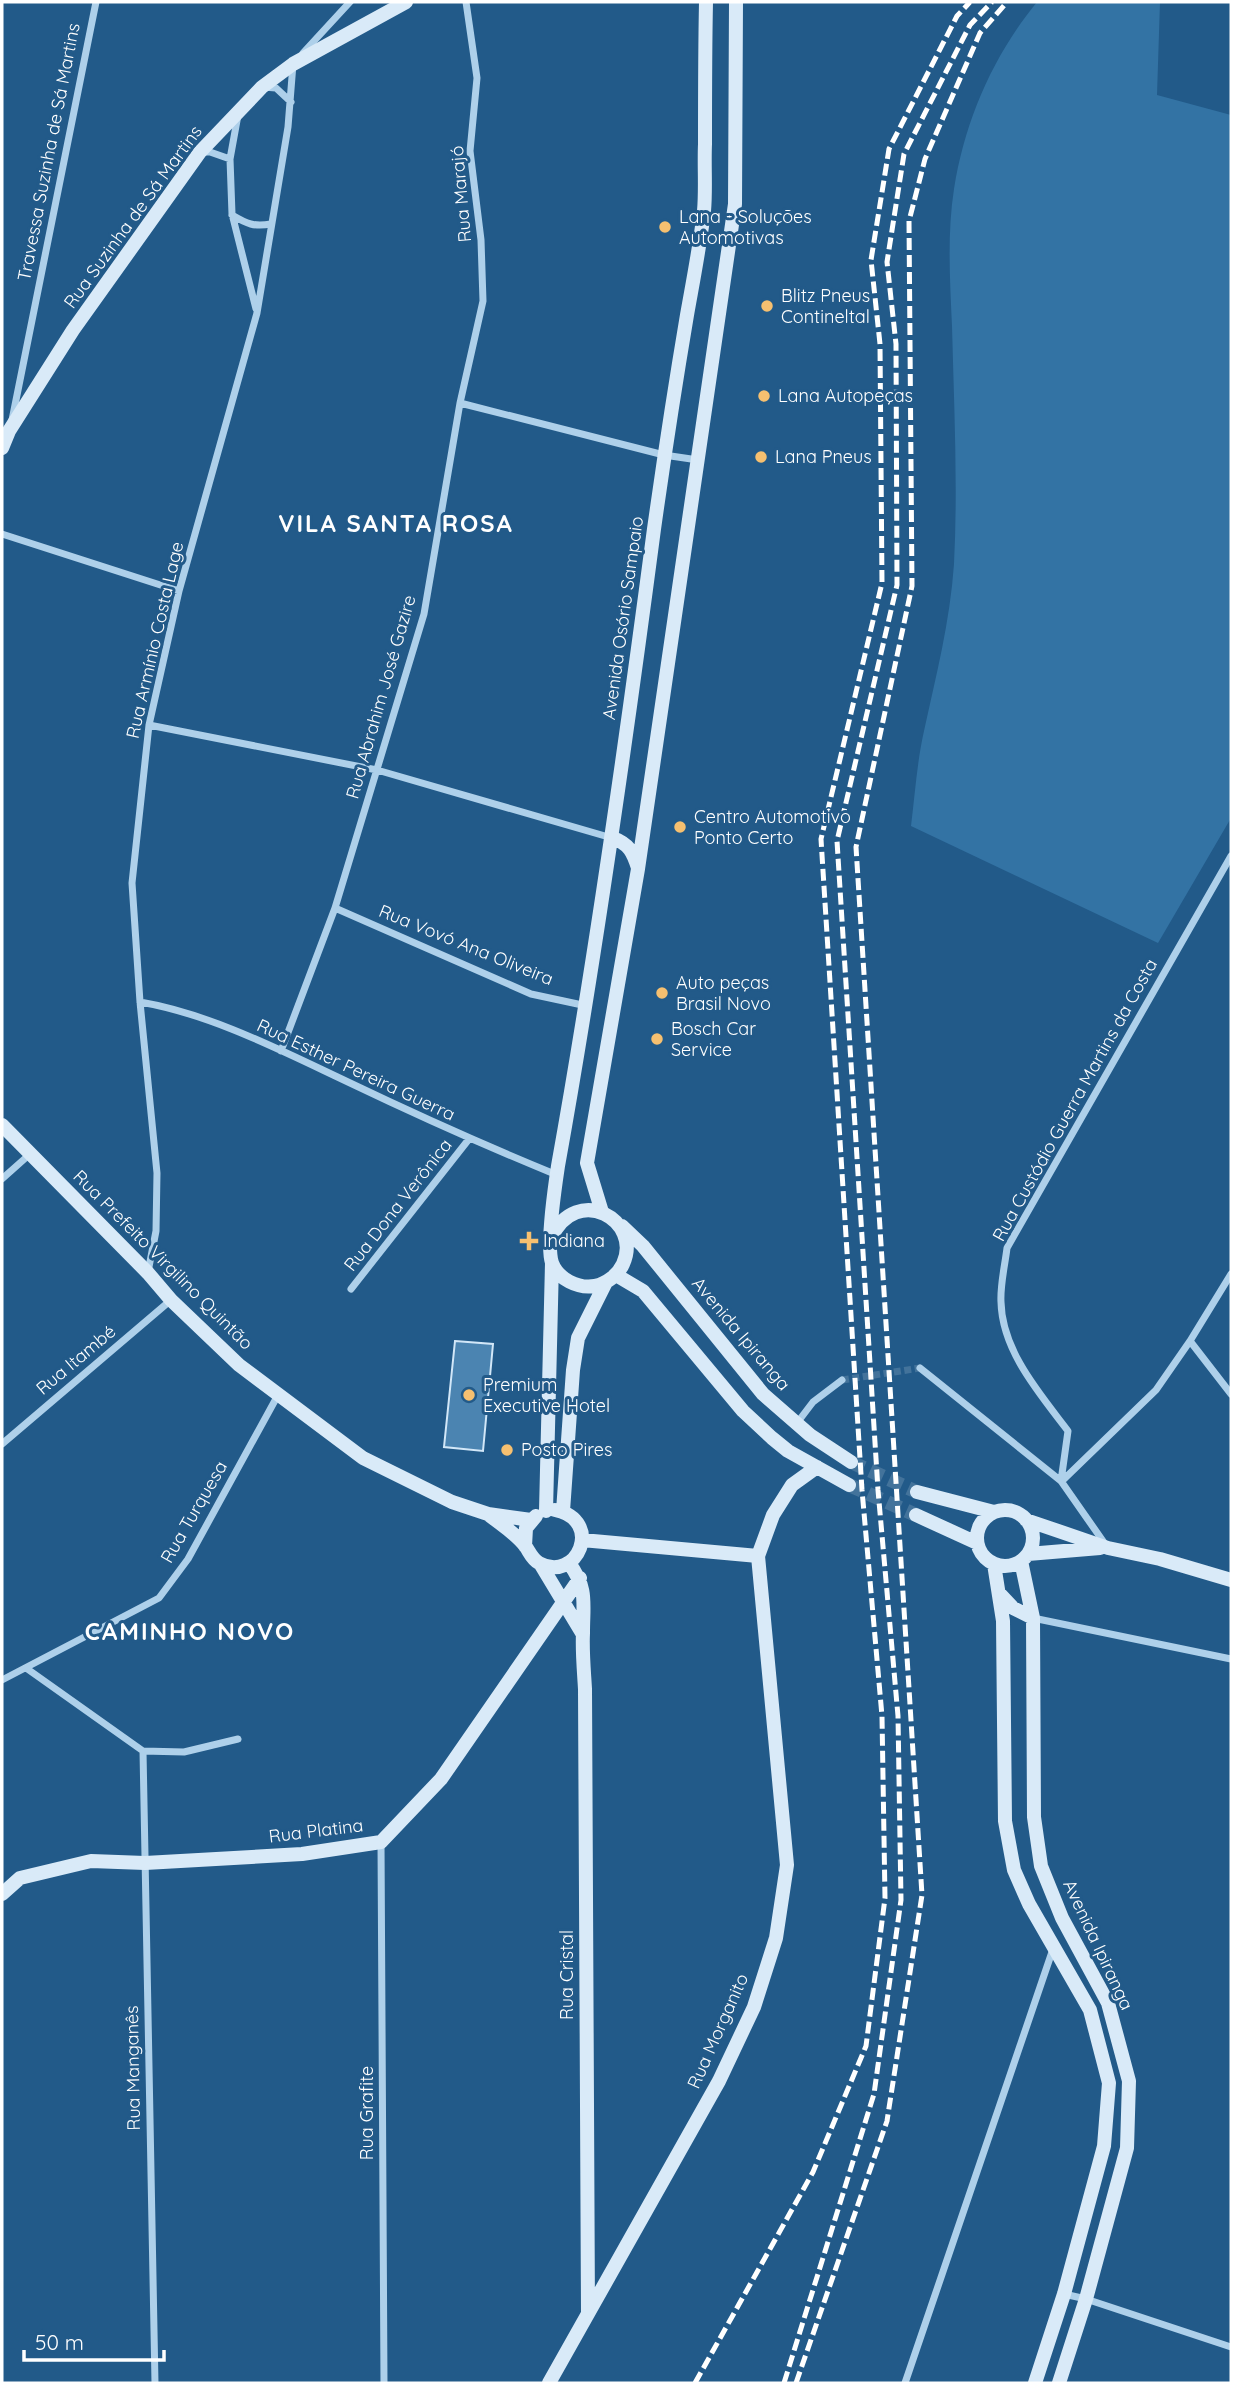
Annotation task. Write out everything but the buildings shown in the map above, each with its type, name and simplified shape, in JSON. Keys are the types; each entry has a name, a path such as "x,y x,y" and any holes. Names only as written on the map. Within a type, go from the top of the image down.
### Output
{"street":[{"name":"Travessa Suzinha de Sá Martins","path":"9,431 96,2"},
{"path":"293,64 350,2"},
{"name":"Rua Suzinha de Sá Martins","path":"2,448 9,431 73,330 200,152 262,87 293,64 406,2"},
{"name":"Rua Marajó","path":"466,2 477,78 470,151 481,240 483,301"},
{"name":"Avenida Osório Sampaio","path":"551,1238 557,1175 613,838 664,455 704,210 706,2"},
{"path":"563,1511 573,1370 578,1338 611,1278 623,1264 627,1252 626,1239 607,1215 587,1163 638,869 735,204 736,2"},
{"name":"Rua Armínio Costa Lage","path":"148,1273 156,1231 157,1173 140,1002 132,883 149,725 178,590 257,313 291,103 293,64"},
{"path":"262,87 276,88 283,92 291,103"},
{"path":"238,113 230,159 232,214 257,313"},
{"path":"200,152 210,152 230,159"},
{"path":"232,214 248,225 271,224"},
{"name":"Rua Abrahim José Gazire","path":"281,1051 335,908 424,614 460,402 483,301"},
{"path":"460,402 664,455 698,460"},
{"path":"2,534 178,590"},
{"path":"149,725 377,770 613,838 629,847 638,869"},
{"name":"Rua Custódio Guerra Martins da Costa","path":"1061,1481 1068,1431 1036,1388 1006,1336 1001,1302 1007,1248 1231,856"},
{"name":"Rua Vovó Ana Oliveira","path":"335,908 531,994 587,1006"},
{"name":"Rua Esther Pereira Guerra","path":"140,1002 174,1008 281,1051 469,1139 557,1175"},
{"name":"Rua Prefeito Virgilino Quintão","path":"2,1125 172,1300 239,1364 363,1458 452,1502 488,1514 531,1520"},
{"name":"Rua Dona Verônica","path":"351,1289 469,1139"},
{"path":"2,1180 30,1154"},
{"path":"546,1511 551,1238 556,1226 577,1211 589,1209 607,1215"},
{"name":"Avenida Ipiranga","path":"607,1215 643,1246 763,1394 825,1446 851,1462"},
{"path":"552,1263 559,1274 569,1282 581,1286 594,1287 611,1278"},
{"path":"1061,1481 1156,1390 1231,1275"},
{"path":"611,1278 643,1291 743,1410 772,1438 849,1485"},
{"name":"Rua Itambé","path":"2,1444 172,1300"},
{"path":"1190,1341 1231,1394"},
{"path":"920,1367 1061,1481 1108,1548"},
{"path":"797,1423 813,1402 842,1380"},
{"name":"Rua Turquesa","path":"2,1680 159,1598 188,1559 278,1394"},
{"name":"Rua Morganito","path":"548,2383 719,2081 754,2007 776,1938 787,1865 758,1556 773,1515 792,1485 817,1467"},
{"path":"918,1492 994,1513 1012,1511 1027,1521 1108,1548 1160,1559 1231,1580"},
{"path":"541,1565 555,1567 569,1563 580,1549 582,1540 577,1522 563,1511 546,1511 531,1520 526,1528 525,1546 541,1565 564,1602"},
{"path":"994,1513 981,1525 977,1543 980,1552 994,1564 1013,1565 1025,1557 1108,1548"},
{"name":"Rua Prefeito Virgilino Quintão","path":"488,1514 525,1546"},
{"path":"916,1514 977,1543"},
{"path":"1025,1557 1033,1537 1027,1521"},
{"path":"582,1540 758,1556"},
{"name":"Avenida Ipiranga","path":"1025,1557 1033,1618 1034,1817 1041,1866 1062,1918 1108,2003 1129,2081 1127,2148 1086,2299 1059,2383"},
{"path":"569,1563 579,1577"},
{"name":"Avenida Ipiranga","path":"994,1564 1003,1621 1005,1821 1014,1870 1029,1904 1090,2010 1109,2083 1104,2146 1064,2294 1035,2383"},
{"name":"Rua Cristal","path":"579,1577 584,1591 588,2315"},
{"name":"Rua Platina","path":"2,1894 20,1878 91,1861 145,1863 303,1854 381,1842 440,1779 579,1577"},
{"path":"999,1593 1013,1608 1033,1618 1231,1659"},
{"name":"Rua Cristal","path":"564,1602 583,1634"},
{"path":"26,1668 143,1751 184,1752 238,1739"},
{"name":"Rua Manganês","path":"143,1751 155,2383"},
{"name":"Rua Grafite","path":"381,1842 384,2383"},
{"path":"905,2383 1053,1948"},
{"path":"1064,2294 1231,2347"}],"shaded area":[{"path":"1037,2 1160,2 1157,95 1231,115 1231,818 1158,943 911,826 920,754 946,628 954,564 956,505 950,223 954,189 965,138 983,90 1007,44"}],"tunnel":[{"path":"842,1380 920,1368"},
{"path":"851,1462 917,1492"},
{"path":"849,1485 916,1515"}],"railway":[{"path":"695,2383 813,2172 866,2046 885,1898 882,1716 862,1490 821,839 882,583 880,344 871,260 889,149 957,16 970,2"},
{"path":"784,2383 874,2094 901,1900 898,1716 878,1490 837,841 897,585 896,344 887,262 904,154 970,25 992,2"},
{"path":"796,2383 887,2121 922,1895 856,847 912,586 909,221 925,159 980,33 1007,2"}],"place":[{"name":"Lana - Soluções Automotivas","path":"665,227"},
{"name":"Blitz Pneus Contineltal","path":"767,306"},
{"name":"Lana Autopeças","path":"764,396"},
{"name":"Lana Pneus","path":"761,457"},
{"name":"Centro Automotivo Ponto Certo","path":"680,827"},
{"name":"Auto peças Brasil Novo","path":"662,993"},
{"name":"Bosch Car Service","path":"657,1039"},
{"name":"Indiana","path":"529,1241"},
{"name":"Premium Executive Hotel","path":"469,1395"},
{"name":"Posto Pires","path":"507,1450"}],"district":[{"name":"VILA SANTA ROSA","path":"396,524"},
{"name":"CAMINHO NOVO","path":"190,1632"}]}
